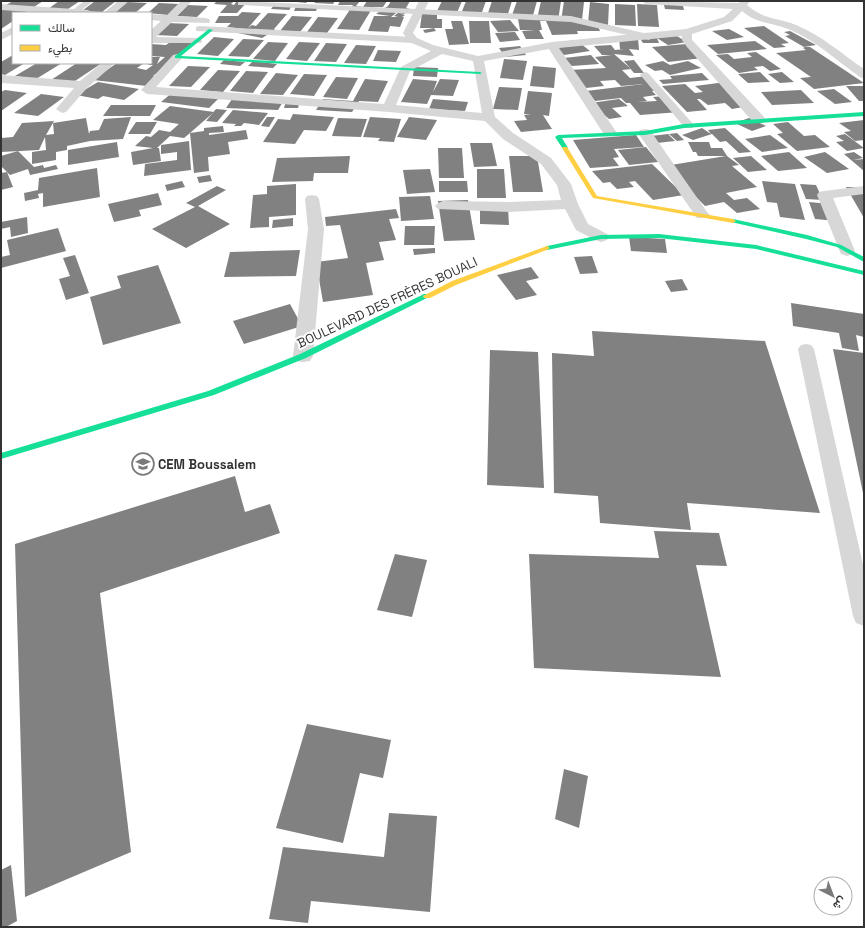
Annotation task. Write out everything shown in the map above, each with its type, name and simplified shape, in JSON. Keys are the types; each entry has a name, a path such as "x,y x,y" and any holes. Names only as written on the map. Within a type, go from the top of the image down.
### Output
{"street":[{"path":"38,11 52,1"},
{"path":"110,12 124,1"},
{"path":"424,1 408,33 412,40 439,51 478,59 552,45 649,37 687,32 728,19 743,4"},
{"path":"646,1 743,4 755,17 792,27 816,40 864,75"},
{"path":"152,35 186,2"},
{"path":"143,12 151,6"},
{"path":"1,7 56,12"},
{"path":"152,18 206,23 197,41 177,57 147,90 389,108 489,118"},
{"path":"1,37 12,31"},
{"path":"687,32 687,40 691,45 759,120"},
{"path":"152,40 197,41"},
{"path":"552,45 610,134"},
{"path":"389,108 405,69 439,51"},
{"path":"177,57 480,73"},
{"path":"478,59 489,118 508,136 546,161 564,184 570,204 582,227 601,237"},
{"path":"62,109 83,85 108,64"},
{"path":"1,79 83,85"},
{"path":"864,114 689,126 645,133 558,137 595,197 702,215 807,237 839,246 864,260"},
{"path":"645,133 702,215"},
{"path":"847,251 824,195 864,190"},
{"path":"302,356 316,229 312,198"},
{"path":"443,206 509,207 570,204"},
{"name":"BOULEVARD DES FRÈRES BOUALI","path":"1,456 211,393 302,356 454,283 547,248 601,237 659,236 756,247 864,273"}],"lane":[{"path":"75,12 89,1"},
{"path":"242,3 571,19 649,37"},
{"path":"206,23 412,40"},
{"path":"645,75 689,126"},
{"path":"806,349 864,616"}],"building":[{"path":"13,1 43,1 26,12 12,12 12,22 1,29 1,8"},
{"path":"59,1 80,1 68,9 48,9"},
{"path":"95,1 116,1 102,12 82,11"},
{"path":"217,1 234,1 231,4 234,5 237,1 248,1 237,13 220,13 227,5 214,4"},
{"path":"287,1 308,1 306,3"},
{"path":"316,1 335,1 333,4 314,3"},
{"path":"340,1 360,1 356,6 363,7 367,1 387,1 383,7 373,7 359,30 337,29 353,5 338,5"},
{"path":"391,1 410,1 406,8 410,9 404,14 400,13 405,15 402,17 404,17 400,27 390,26 388,32 368,31 374,16 390,16 376,14 388,6"},
{"path":"442,1 462,1 456,15 437,14 437,19 442,19 442,28 420,28 422,13 436,13"},
{"path":"466,1 486,1 481,15 461,14"},
{"path":"492,1 512,1 507,17 487,16"},
{"path":"517,1 537,1 532,19 537,19 541,1 561,1 558,21 561,21 564,1 584,2 582,20 588,23 590,2 609,4 608,25 597,24 600,31 577,31 578,34 552,35 546,21 540,21 542,30 539,30 544,39 526,39 522,31 535,30 520,30 518,19 511,18"},
{"path":"663,1 682,2 684,10 665,9"},
{"path":"127,2 147,3 136,12 115,12"},
{"path":"159,3 179,4 168,15 149,12"},
{"path":"615,4 635,5 636,26 615,25"},
{"path":"637,4 657,5 659,27 638,26"},
{"path":"188,5 208,6 197,17 177,16"},
{"path":"274,5 292,6 289,10 271,9"},
{"path":"296,6 318,6 316,11 294,11"},
{"path":"242,12 261,13 248,28 252,25 256,26 268,13 287,14 274,29 275,30 262,38 238,33 246,29 227,27 231,23 215,23 219,16 238,16"},
{"path":"292,16 312,17 300,32 280,31"},
{"path":"318,17 338,18 327,33 307,32"},
{"path":"510,20 519,31 498,32 490,21"},
{"path":"451,21 462,21 469,44 449,45 445,29 453,29"},
{"path":"469,21 489,21 491,43 470,43"},
{"path":"168,23 189,24 177,36 155,35"},
{"path":"764,26 789,43 781,44 786,47 774,48 744,28"},
{"path":"434,28 436,31 425,33 423,30"},
{"path":"729,29 744,37 727,40 712,31"},
{"path":"790,31 816,45 804,47 785,36 790,35 784,32"},
{"path":"515,32 520,40 500,42 495,33"},
{"path":"670,32 687,42 668,45 657,38 659,43 643,43 639,37"},
{"path":"214,37 234,39 218,56 197,54"},
{"path":"619,37 638,38 639,50 629,49 634,56 614,54 631,69 622,70 630,78 647,76 660,90 652,91 656,95 643,97 647,101 637,102 657,101 653,97 665,96 680,112 640,115 630,103 626,103 621,98 595,101 586,91 644,84 621,86 615,80 600,81 604,86 586,88 569,70 606,68 595,57 612,55 602,55 594,46 611,45 615,50 624,49 620,49"},
{"path":"243,39 264,40 249,57 228,56"},
{"path":"173,40 194,43 153,76 159,77 147,86 93,80 116,64 143,64 137,68 146,70 153,65 148,65 152,64 152,57 160,57 157,64 165,57 152,56 152,44 166,45"},
{"path":"576,40 590,51 564,55 552,43"},
{"path":"755,41 767,49 718,54 707,45"},
{"path":"268,42 288,43 275,61 253,59"},
{"path":"299,42 320,43 307,61 286,59"},
{"path":"326,43 347,44 336,62 314,61"},
{"path":"686,44 703,58 668,62 652,47"},
{"path":"356,45 376,46 366,64 344,63"},
{"path":"520,46 526,55 505,57 499,48"},
{"path":"810,47 864,83 814,89 800,78 811,77 776,53 806,50 803,48"},
{"path":"378,50 401,51 396,62 373,61"},
{"path":"756,52 781,69 770,71 763,66 754,67 758,70 739,73 716,55 728,54 734,59 752,57 747,53"},
{"path":"591,55 599,64 572,66 564,58"},
{"path":"12,56 12,64 23,64 5,75 1,74 1,62"},
{"path":"504,59 527,61 523,80 500,78"},
{"path":"224,60 245,62 240,66 220,64"},
{"path":"634,60 644,73 634,73 624,61"},
{"path":"253,61 277,64 273,68 248,66"},
{"path":"663,61 670,65 688,61 701,68 670,75 662,70 655,71 645,65"},
{"path":"35,64 60,64 36,79 15,76"},
{"path":"75,64 100,64 72,83 51,80"},
{"path":"188,66 210,67 191,87 169,86"},
{"path":"533,66 556,68 554,88 530,86"},
{"path":"414,67 438,68 437,77 413,76"},
{"path":"218,70 240,71 223,92 200,90"},
{"path":"246,71 268,72 253,93 230,91"},
{"path":"760,72 770,82 748,83 738,74"},
{"path":"782,72 794,82 780,83 768,74"},
{"path":"276,73 298,75 283,95 260,94"},
{"path":"702,73 709,80 663,84 659,80 672,79 670,76"},
{"path":"304,74 327,75 314,96 290,94"},
{"path":"336,77 358,78 347,99 323,97"},
{"path":"365,79 388,81 378,102 359,101 352,112 316,110 323,99 353,101"},
{"path":"413,79 437,81 433,92 440,79 459,80 453,96 431,95 427,104 401,102"},
{"path":"98,82 139,89 124,100 103,96 98,99 76,95"},
{"path":"726,82 749,106 732,109 725,103 708,105 700,99 697,99 707,110 687,112 662,86 685,84 695,93 703,92 695,86"},
{"path":"846,86 864,86 864,101 859,101"},
{"path":"499,87 522,88 518,110 493,109"},
{"path":"834,89 852,102 835,104 817,91"},
{"path":"5,90 27,93 1,111 1,92"},
{"path":"801,90 814,103 772,105 761,92"},
{"path":"528,91 552,93 549,116 543,115 552,129 521,132 514,121 527,120 524,115 531,114 524,114"},
{"path":"173,92 221,96 209,108 161,102"},
{"path":"41,94 64,97 38,116 14,113"},
{"path":"234,96 284,100 278,110 226,108"},
{"path":"433,99 468,102 465,111 429,109"},
{"path":"619,99 628,106 612,108 622,117 609,119 591,103"},
{"path":"286,101 300,101 298,108 284,108"},
{"path":"111,105 156,105 150,116 103,116"},
{"path":"170,106 214,112 184,138 170,136 157,148 159,148 161,161 133,165 131,152 153,148 135,146 146,136 151,137 159,130 170,132 179,124 153,120"},
{"path":"216,109 227,110 217,122 206,121"},
{"path":"233,110 268,113 259,125 244,123 241,126 234,126 236,124 222,123"},
{"path":"293,114 334,117 326,131 304,130 295,144 263,142 278,119 290,120"},
{"path":"131,117 123,139 90,141 67,146 67,150 56,152 56,160 32,164 32,152 46,150 45,137 39,150 1,152 1,138 13,137 22,123 54,121 46,135 54,134 53,123 86,118 89,134 90,131 99,130 104,119"},
{"path":"267,117 275,117 269,127 261,126"},
{"path":"370,117 401,119 394,142 378,141 380,138 363,137"},
{"path":"409,117 437,120 426,140 397,137"},
{"path":"338,118 367,119 361,137 332,136"},
{"path":"749,118 766,126 752,131 735,123"},
{"path":"864,120 864,140 855,141 844,132 851,131 839,123"},
{"path":"136,122 157,122 150,134 128,134"},
{"path":"788,122 804,136 815,135 830,147 797,151 777,134 783,133 773,124"},
{"path":"223,126 224,132 209,133 209,135 246,130 248,139 228,142 230,154 208,157 209,171 194,173 190,133 204,131 204,128"},
{"path":"702,128 711,134 708,130 725,128 751,152 739,153 726,141 720,142 712,134 693,140 682,135"},
{"path":"677,133 684,140 677,141 669,134"},
{"path":"668,134 675,141 657,143 651,136"},
{"path":"845,134 864,148 847,151 836,142 844,141 836,136"},
{"path":"636,135 644,147 614,149 619,157 613,158 619,166 590,168 573,140"},
{"path":"770,135 788,148 762,152 745,139"},
{"path":"189,141 191,170 144,176 145,164 177,160 177,152 161,154 161,145"},
{"path":"117,142 119,157 68,165 68,150"},
{"path":"688,142 709,142 711,148 722,148 727,156 739,165 732,166 757,187 726,193 734,200 747,198 760,209 737,213 724,202 705,206 665,166 726,156 698,156 696,152 693,152"},
{"path":"470,143 492,143 497,166 474,167"},
{"path":"646,147 658,162 629,165 618,150"},
{"path":"438,148 462,148 464,178 439,178"},
{"path":"18,151 34,167 43,165 44,168 56,165 58,169 30,175 28,169 10,175 1,166 1,156"},
{"path":"789,152 807,168 778,171 761,156"},
{"path":"825,152 849,169 827,173 804,157"},
{"path":"854,152 863,158 853,160 864,159 864,171 844,154"},
{"path":"350,156 348,173 314,173 313,181 272,182 277,158"},
{"path":"509,156 537,156 543,192 513,192"},
{"path":"751,156 767,170 748,172 733,158"},
{"path":"652,164 684,195 653,200 635,181 629,182 634,187 617,189 610,182 603,183 592,171"},
{"path":"97,168 100,197 43,207 43,193 38,194 39,198 25,201 24,193 38,190 39,178"},
{"path":"430,169 435,192 407,194 403,170"},
{"path":"477,169 504,169 506,198 477,198"},
{"path":"7,172 13,187 1,190 1,173"},
{"path":"210,175 212,181 199,183 197,177"},
{"path":"182,181 185,187 167,191 165,185"},
{"path":"439,181 467,181 468,192 439,192"},
{"path":"762,181 795,184 805,220 780,217 777,203 767,202"},
{"path":"296,184 296,215 269,217 269,227 250,228 253,195 267,194 267,186"},
{"path":"800,184 816,185 823,200 806,199"},
{"path":"217,186 226,190 198,206 230,224 186,248 152,229 195,207 186,203"},
{"path":"846,187 864,187 864,218"},
{"path":"158,193 162,205 139,210 141,216 114,222 108,204"},
{"path":"430,196 434,219 401,221 399,197"},
{"path":"468,200 475,240 444,241 438,201"},
{"path":"809,202 830,204 837,221 815,219"},
{"path":"480,208 508,208 509,225 480,224"},
{"path":"396,209 399,218 389,219 396,240 379,242 384,260 366,263 373,295 323,302 316,262 348,258 340,225 326,226 325,217"},
{"path":"27,217 28,233 11,237 10,227 1,229 1,222"},
{"path":"293,218 293,226 272,228 273,220"},
{"path":"405,226 435,226 434,245 404,245"},
{"path":"58,228 66,251 1,268 1,257 10,255 7,240"},
{"path":"629,237 665,239 667,253 631,251"},
{"path":"435,248 435,253 414,255 413,249"},
{"path":"300,250 296,276 224,277 230,252"},
{"path":"75,255 89,293 66,300 59,279 70,276 63,258"},
{"path":"592,256 598,273 580,274 574,257"},
{"path":"158,265 181,323 103,345 90,297 121,288 117,276"},
{"path":"531,267 539,278 526,281 537,295 516,300 497,275"},
{"path":"682,279 688,290 671,292 665,281"},
{"path":"791,303 864,314 864,337 856,335 859,351 842,348 839,333 793,326"},
{"path":"290,304 302,326 244,344 233,321"},
{"path":"592,331 765,341 820,513 687,503 691,530 600,523 598,496 554,493 552,353 594,356"},
{"path":"833,349 864,353 864,493 863,493"},
{"path":"490,350 538,352 544,488 487,485"},
{"path":"235,476 245,512 270,504 280,533 100,593 131,852 25,897 15,544"},
{"path":"654,531 719,533 727,566 696,565 721,677 534,668 529,554 659,558"},
{"path":"395,554 427,560 412,617 377,610"},
{"path":"307,724 391,740 383,778 360,773 343,843 276,828"},
{"path":"564,769 588,776 579,828 555,819"},
{"path":"389,813 437,816 430,912 311,901 308,923 269,919 283,847 384,857"},
{"path":"11,865 17,921 6,927 1,927 1,870"}],"traffic: fast":[{"path":"211,30 177,57 480,73"},
{"path":"565,148 558,137 645,133 684,126 864,114"},
{"path":"733,221 807,237 839,246 864,260"},
{"path":"547,248 601,237 659,236 756,247 864,273"},
{"path":"1,456 211,393 303,356 427,296"}],"traffic: slow":[{"path":"565,148 595,197 733,221"},
{"path":"427,296 454,283 547,248"}],"place":[{"name":"CEM Boussalem","path":"143,464"}]}
